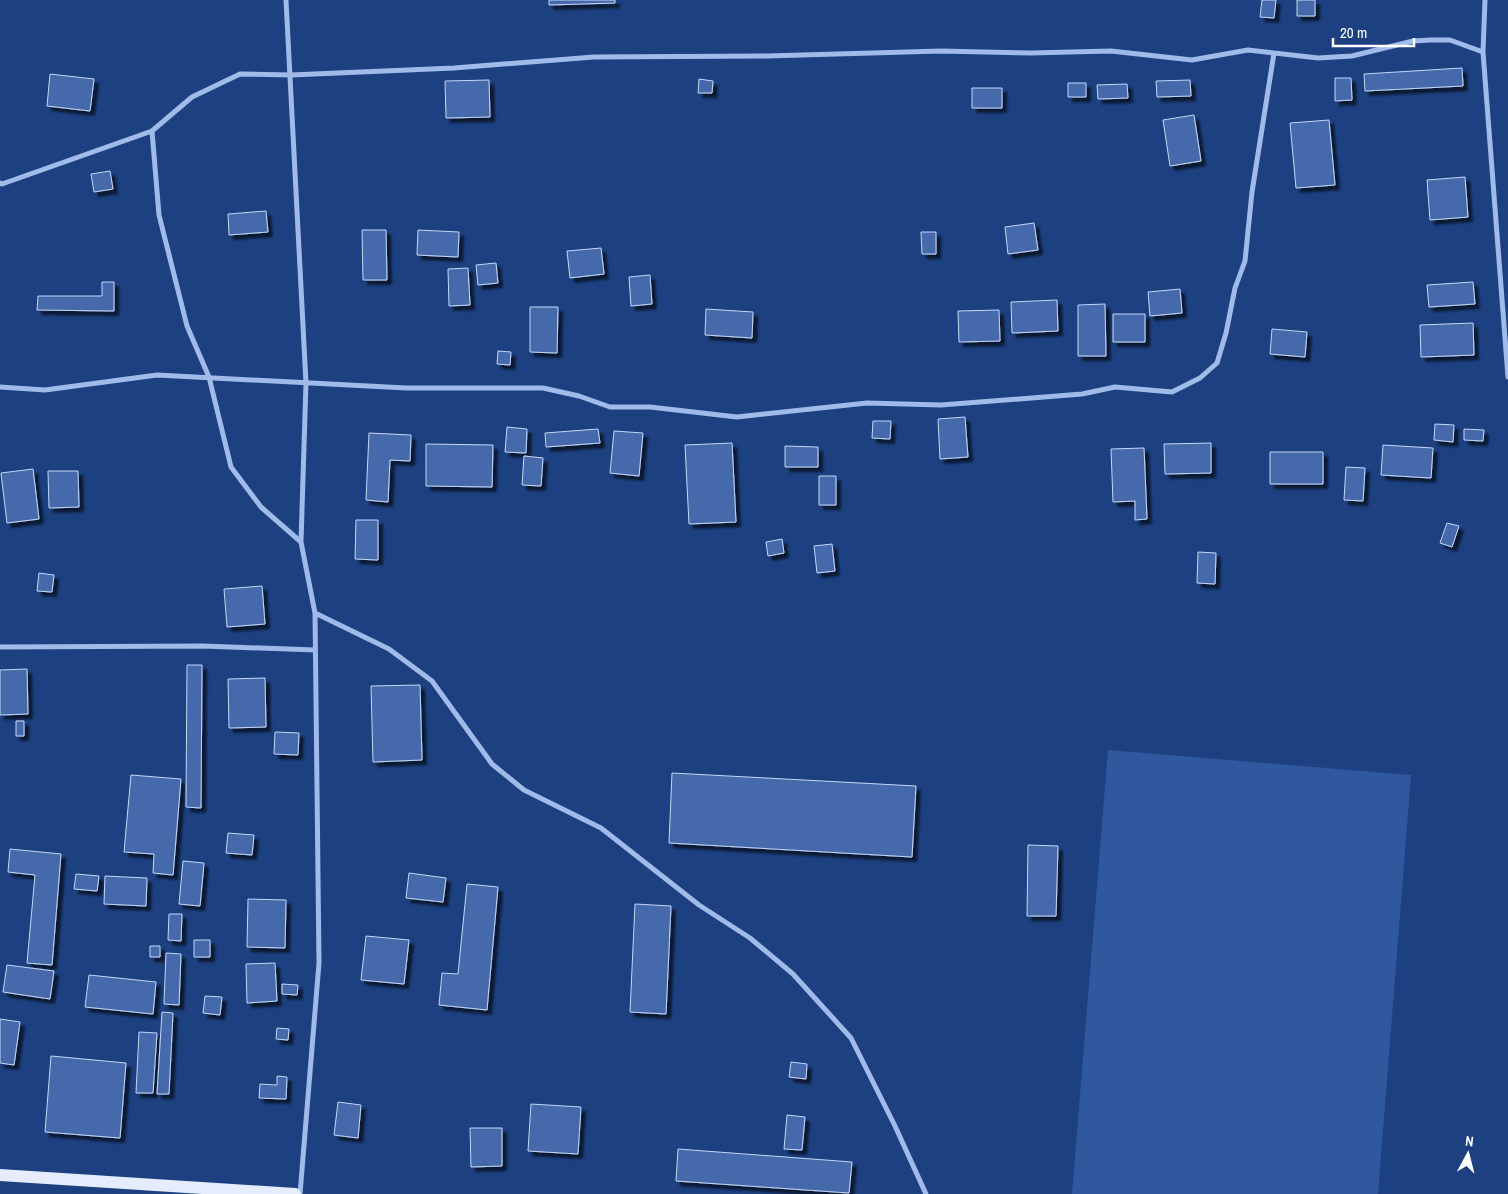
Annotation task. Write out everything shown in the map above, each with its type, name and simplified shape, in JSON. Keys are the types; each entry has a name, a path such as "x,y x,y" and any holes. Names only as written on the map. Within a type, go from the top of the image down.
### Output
{"main road":[{"path":"0,1175 295,1194"}],"street":[{"path":"286,0 306,383 301,542 315,613 319,963 300,1194"},
{"path":"1485,0 1483,52 1508,377"},
{"path":"0,183 2,184 152,131 192,97 240,74 291,75 454,68 594,57 767,56 940,51 1031,53 1111,51 1192,60 1248,50 1318,58 1352,56 1413,41 1431,40 1450,40 1483,52"},
{"path":"0,387 45,390 157,375 406,388 543,388 578,396 610,407 650,407 738,417 867,403 941,405 1082,394 1115,387 1172,392 1200,378 1217,363 1224,341 1236,288 1245,261 1252,192 1274,54"},
{"path":"152,131 159,215 187,326 209,377 231,467 261,507 301,542"},
{"path":"1500,281 1508,281"},
{"path":"315,613 389,649 432,682 492,764 524,790 600,828 699,905 750,938 793,974 850,1038 895,1126 926,1194"},
{"path":"0,647 203,646 315,650"}],"shaded area":[{"path":"1108,750 1411,775 1378,1194 1072,1194"}],"building":[{"path":"549,0 615,0 615,3 549,5"},
{"path":"1262,0 1276,0 1274,18 1260,17"},
{"path":"1297,0 1315,0 1315,16 1297,16"},
{"path":"1462,68 1463,86 1365,91 1364,74"},
{"path":"50,74 94,79 90,111 47,106"},
{"path":"1335,78 1351,78 1352,100 1335,101"},
{"path":"699,79 713,81 712,93 698,93"},
{"path":"489,80 490,117 446,118 445,81"},
{"path":"1190,80 1191,96 1157,97 1156,81"},
{"path":"1068,83 1086,83 1086,97 1068,97"},
{"path":"1127,84 1128,98 1098,99 1097,85"},
{"path":"972,88 1002,88 1002,108 972,108"},
{"path":"1194,115 1201,161 1170,166 1163,120"},
{"path":"1329,120 1335,185 1296,188 1290,123"},
{"path":"110,171 113,189 94,192 91,174"},
{"path":"1465,177 1468,217 1430,220 1427,180"},
{"path":"266,211 268,232 229,235 228,214"},
{"path":"1034,223 1038,250 1008,254 1005,227"},
{"path":"362,230 386,230 387,280 363,280"},
{"path":"418,230 459,232 458,257 417,255"},
{"path":"921,232 936,232 936,254 922,254"},
{"path":"601,248 604,274 570,278 567,251"},
{"path":"496,263 498,283 478,285 476,265"},
{"path":"468,268 470,305 449,306 448,269"},
{"path":"650,275 652,304 631,306 629,277"},
{"path":"102,282 114,282 114,311 37,310 38,296 102,296"},
{"path":"1473,282 1475,304 1429,307 1427,285"},
{"path":"1180,289 1182,313 1150,316 1148,292"},
{"path":"1057,300 1058,331 1012,333 1011,302"},
{"path":"1105,304 1106,356 1078,356 1078,305"},
{"path":"530,307 558,307 557,353 530,352"},
{"path":"706,309 753,312 752,338 705,335"},
{"path":"999,310 1000,341 959,342 958,311"},
{"path":"1113,314 1145,314 1145,342 1113,342"},
{"path":"1473,323 1474,355 1421,357 1420,325"},
{"path":"1272,329 1307,332 1305,357 1270,354"},
{"path":"498,351 511,352 510,365 497,364"},
{"path":"965,417 968,457 940,459 938,419"},
{"path":"873,421 891,421 890,439 872,438"},
{"path":"1435,424 1454,425 1453,442 1434,440"},
{"path":"507,427 527,429 526,453 505,452"},
{"path":"598,429 600,443 546,447 545,433"},
{"path":"1464,429 1484,430 1483,441 1464,440"},
{"path":"614,431 643,433 639,476 610,473"},
{"path":"369,433 411,435 410,461 390,460 388,502 366,500"},
{"path":"732,443 736,522 689,524 685,445"},
{"path":"1211,443 1211,473 1165,474 1164,444"},
{"path":"426,444 493,445 492,487 426,486"},
{"path":"1383,445 1433,448 1431,478 1381,475"},
{"path":"785,446 818,447 818,467 785,467"},
{"path":"1144,448 1147,519 1135,520 1135,501 1113,502 1111,449"},
{"path":"1270,452 1323,452 1323,484 1270,484"},
{"path":"524,456 543,458 541,486 522,485"},
{"path":"1346,467 1365,468 1363,501 1344,500"},
{"path":"33,469 39,519 7,523 1,473"},
{"path":"48,471 78,471 79,507 49,508"},
{"path":"819,476 836,476 836,505 819,505"},
{"path":"356,520 378,520 378,560 355,559"},
{"path":"1447,523 1459,526 1452,547 1440,543"},
{"path":"782,539 784,553 768,556 766,542"},
{"path":"832,544 835,571 817,573 814,546"},
{"path":"1198,552 1216,553 1215,584 1197,583"},
{"path":"39,573 54,575 52,592 37,591"},
{"path":"262,586 265,624 227,627 224,589"},
{"path":"187,665 202,665 201,808 186,807"},
{"path":"27,669 28,714 0,715 0,670"},
{"path":"265,678 266,727 229,728 228,679"},
{"path":"420,685 422,760 373,762 371,686"},
{"path":"16,721 24,721 24,736 16,736"},
{"path":"275,732 299,733 298,755 274,754"},
{"path":"672,773 916,786 912,857 669,843"},
{"path":"131,775 181,779 173,875 153,873 154,854 124,852"},
{"path":"228,833 254,835 252,855 226,853"},
{"path":"1028,845 1058,846 1056,916 1027,916"},
{"path":"10,849 61,854 52,965 27,963 35,875 8,872"},
{"path":"183,861 204,863 200,906 179,904"},
{"path":"409,873 446,878 443,902 406,898"},
{"path":"76,874 99,876 97,891 74,889"},
{"path":"105,876 147,878 146,906 104,904"},
{"path":"467,884 498,887 487,1010 439,1005 442,973 458,974"},
{"path":"248,899 286,900 285,948 247,947"},
{"path":"635,904 671,906 666,1014 630,1012"},
{"path":"169,914 182,914 181,941 168,940"},
{"path":"366,936 409,940 404,984 361,980"},
{"path":"194,940 210,940 210,957 194,957"},
{"path":"150,946 160,946 160,957 150,957"},
{"path":"166,953 181,954 179,1005 164,1004"},
{"path":"275,963 277,1001 247,1003 246,964"},
{"path":"7,965 54,971 50,999 3,992"},
{"path":"89,975 156,982 153,1014 85,1007"},
{"path":"282,984 298,985 297,995 282,994"},
{"path":"205,996 222,997 220,1015 203,1013"},
{"path":"162,1012 173,1013 169,1094 157,1094"},
{"path":"0,1019 20,1022 14,1065 0,1063"},
{"path":"277,1028 289,1029 288,1040 276,1039"},
{"path":"139,1032 157,1033 153,1093 136,1093"},
{"path":"51,1056 126,1063 120,1138 45,1132"},
{"path":"791,1062 807,1064 806,1079 789,1077"},
{"path":"277,1076 287,1077 286,1099 259,1098 260,1084 277,1085"},
{"path":"338,1102 361,1105 358,1138 334,1135"},
{"path":"531,1104 581,1107 578,1154 528,1151"},
{"path":"787,1115 805,1117 802,1150 784,1149"},
{"path":"470,1128 502,1128 502,1166 471,1167"},
{"path":"678,1149 852,1162 849,1193 676,1181"}]}
